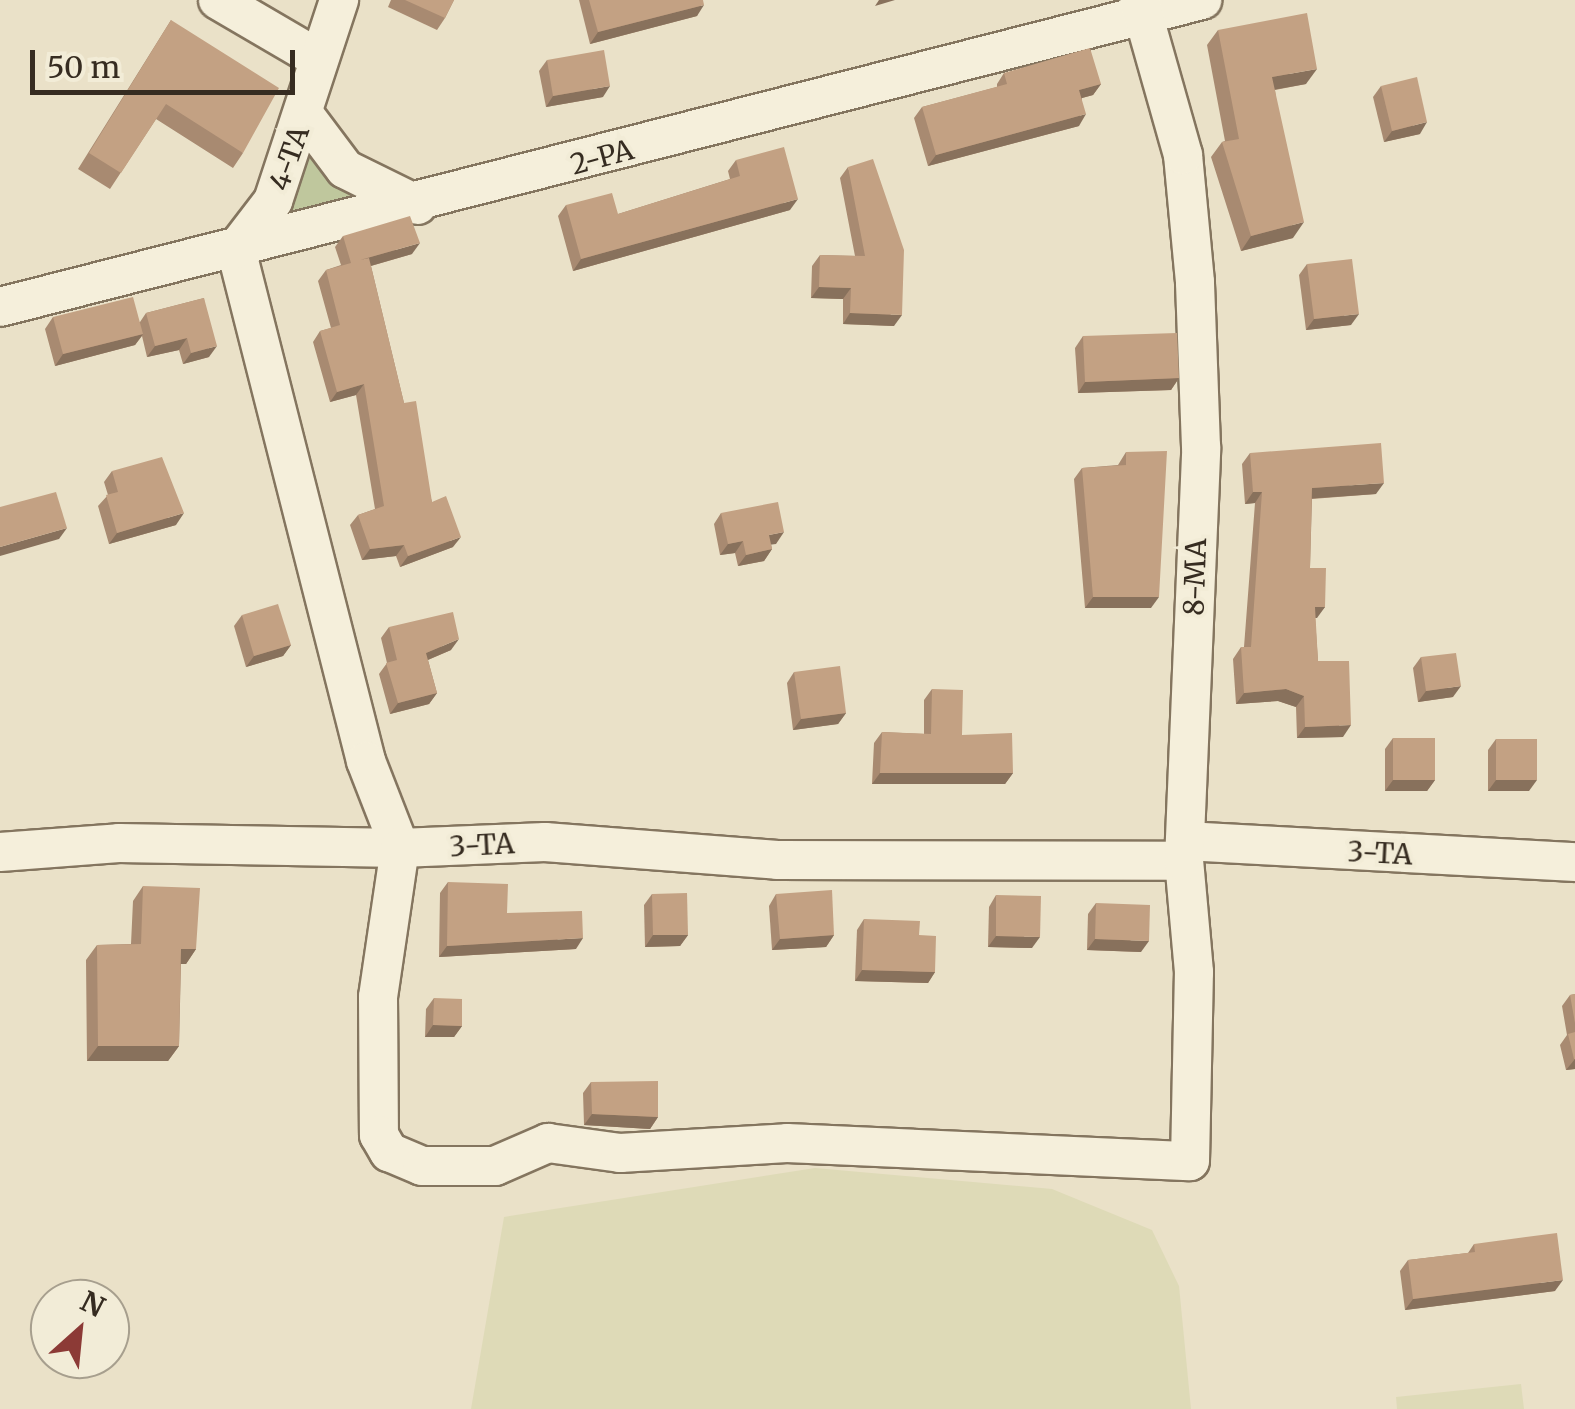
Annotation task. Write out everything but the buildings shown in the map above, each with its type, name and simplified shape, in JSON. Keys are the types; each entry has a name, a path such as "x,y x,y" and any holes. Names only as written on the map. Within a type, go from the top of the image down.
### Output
{"street":[{"path":"218,0 314,56"},
{"name":"4-ТА","path":"236,249 273,201 306,117 314,56 338,0"},
{"name":"2-РА","path":"0,308 418,205 1140,8 1202,0"},
{"name":"8-МА","path":"400,848 378,997 379,1136 389,1152 422,1166 494,1166 548,1143 620,1153 970,1147 1190,1161 1194,972 1184,851 1201,447 1195,282 1183,155 1140,8"},
{"path":"306,117 345,169 418,205"},
{"path":"236,249 366,761 400,848"},
{"name":"3-ТА","path":"0,852 118,843 400,848 545,842 777,860 1184,851 1575,862"}],"shaded area":[{"path":"815,1168 1052,1189 1152,1230 1179,1286 1191,1409 471,1409 504,1217"},
{"path":"1521,1384 1524,1409 1397,1409 1396,1397"}],"green space":[{"path":"306,117 380,193 236,249"}]}
